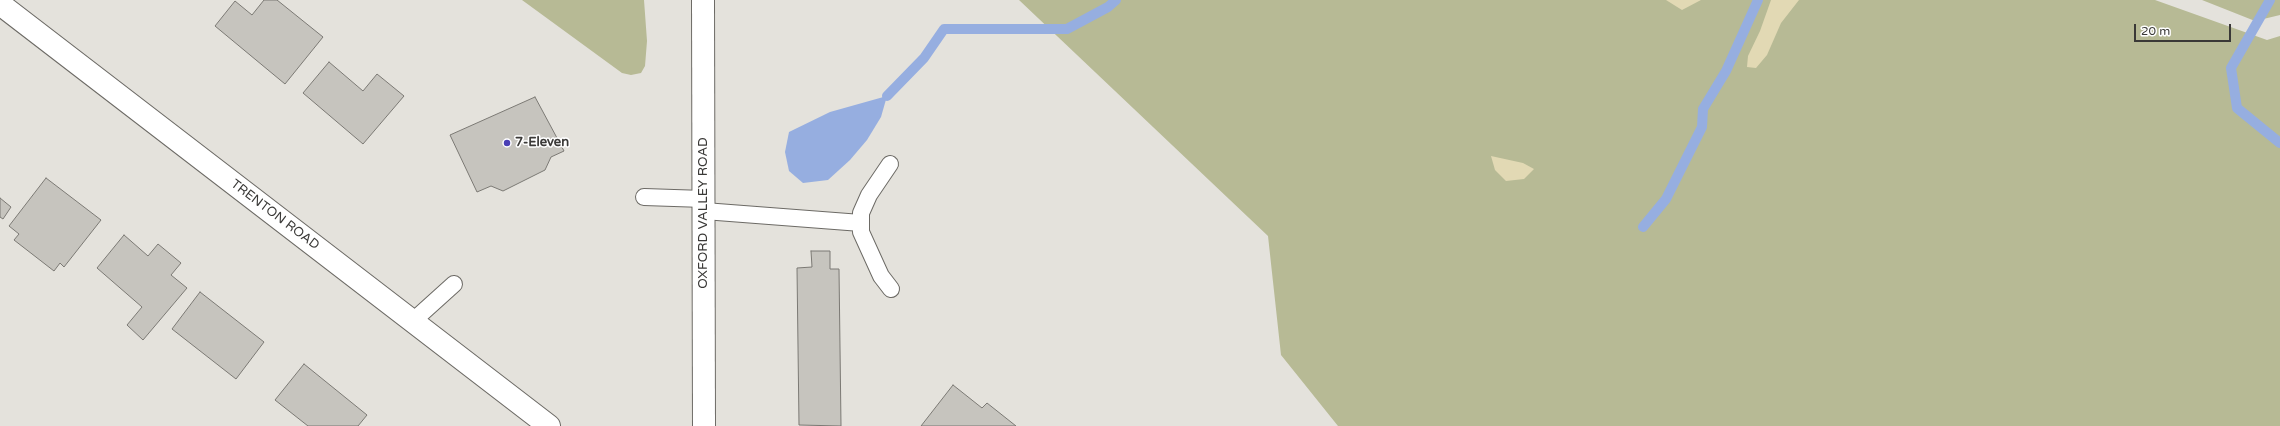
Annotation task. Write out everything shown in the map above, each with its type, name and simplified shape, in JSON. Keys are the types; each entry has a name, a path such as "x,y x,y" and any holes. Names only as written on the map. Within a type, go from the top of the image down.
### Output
{"main road":[{"name":"OXFORD VALLEY ROAD","path":"703,0 704,426"},
{"name":"TRENTON ROAD","path":"0,4 549,426"}],"lane":[{"path":"890,164 869,195 861,213 861,232 881,276 891,289"},
{"path":"644,197 861,223"},
{"path":"413,321 454,284"}],"green space":[{"path":"522,0 644,0 647,41 645,66 641,73 631,75 622,73"},
{"path":"1019,0 2155,0 2267,40 2280,36 2280,426 1338,426 1281,355 1268,236"},
{"path":"2202,0 2280,0 2280,15 2255,21"}],"sand":[{"path":"1666,0 1701,0 1682,10"},
{"path":"1771,0 1799,0 1781,23 1767,55 1756,68 1747,67 1748,56 1760,31"},
{"path":"1491,156 1523,163 1534,169 1524,179 1506,181 1495,170"}],"water":[{"path":"887,96 881,117 867,140 850,160 828,180 803,183 789,171 785,152 789,132 830,112"}],"building":[{"path":"264,0 277,0 323,37 285,84 215,26 235,1 252,15"},
{"path":"329,62 363,91 377,74 404,96 363,144 303,93"},
{"name":"7-Eleven","path":"535,97 564,151 551,157 545,170 503,191 491,186 477,192 450,135"},
{"path":"46,178 101,220 64,267 60,263 54,271 14,240 19,234 9,226"},
{"path":"0,198 11,207 3,219 0,217"},
{"path":"124,235 148,256 158,244 181,263 171,275 187,288 143,340 127,325 142,307 97,268"},
{"path":"811,251 830,251 830,269 839,269 841,426 799,425 797,268 812,267"},
{"path":"200,292 264,342 236,379 172,329"},
{"path":"304,364 367,415 358,426 308,426 275,400"},
{"path":"953,385 982,408 987,403 1016,426 921,426"}],"waterway":[{"path":"887,96 924,58 944,29 1067,29 1108,7 1116,0"},
{"path":"1643,227 1666,199 1702,127 1703,109 1726,71 1758,0"},
{"path":"2270,0 2231,68 2237,108 2280,143"}],"place":[{"name":"7-Eleven","path":"507,143"}]}
